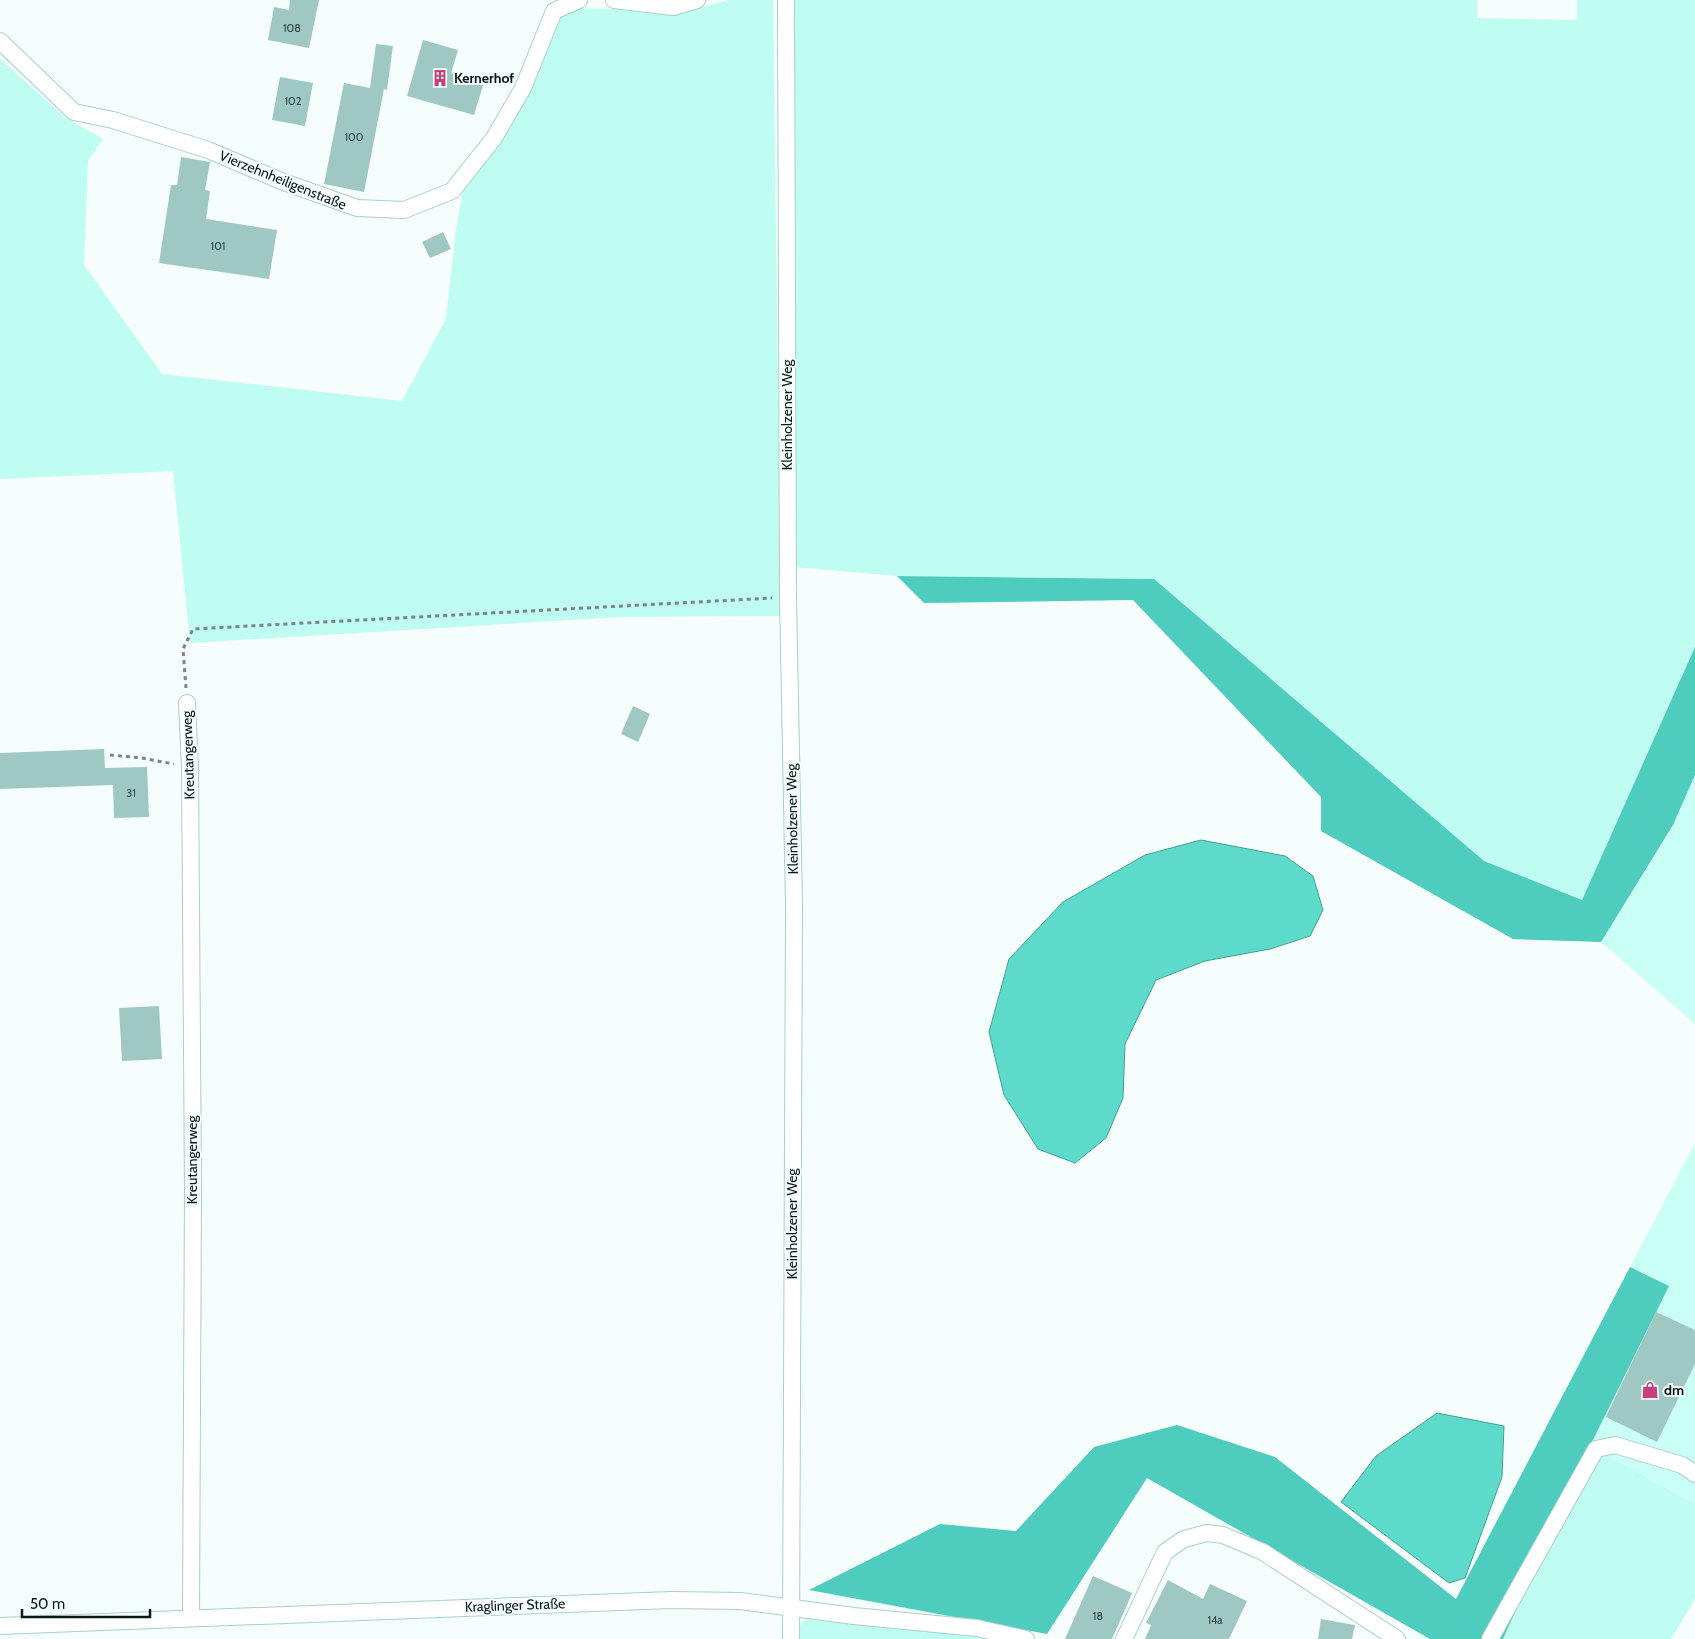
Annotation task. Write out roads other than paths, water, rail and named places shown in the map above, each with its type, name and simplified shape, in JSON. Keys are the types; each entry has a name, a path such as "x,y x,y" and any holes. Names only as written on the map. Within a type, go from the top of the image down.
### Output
{"street":[{"name":"Vierzehnheiligenstraße","path":"0,41 74,112 114,120 208,150 280,181 356,208 404,210 452,190 494,138 523,88 554,11 579,0"},
{"path":"614,0 673,7 697,0"},
{"name":"Kleinholzener Weg","path":"786,0 788,598 794,905 791,1639"},
{"name":"Kreutangerweg","path":"187,703 190,767 192,1179 191,1617"},
{"path":"1490,1639 1596,1449 1615,1444 1682,1465 1695,1474"},
{"path":"1124,1639 1166,1552 1184,1539 1207,1533 1223,1534 1263,1552 1397,1639"},
{"name":"Kraglinger Straße","path":"0,1626 191,1617 671,1600 740,1601 977,1628 1026,1639"}],"place":[{"name":"Kernerhof","path":"440,78"},
{"name":"dm","path":"1650,1390"}]}
